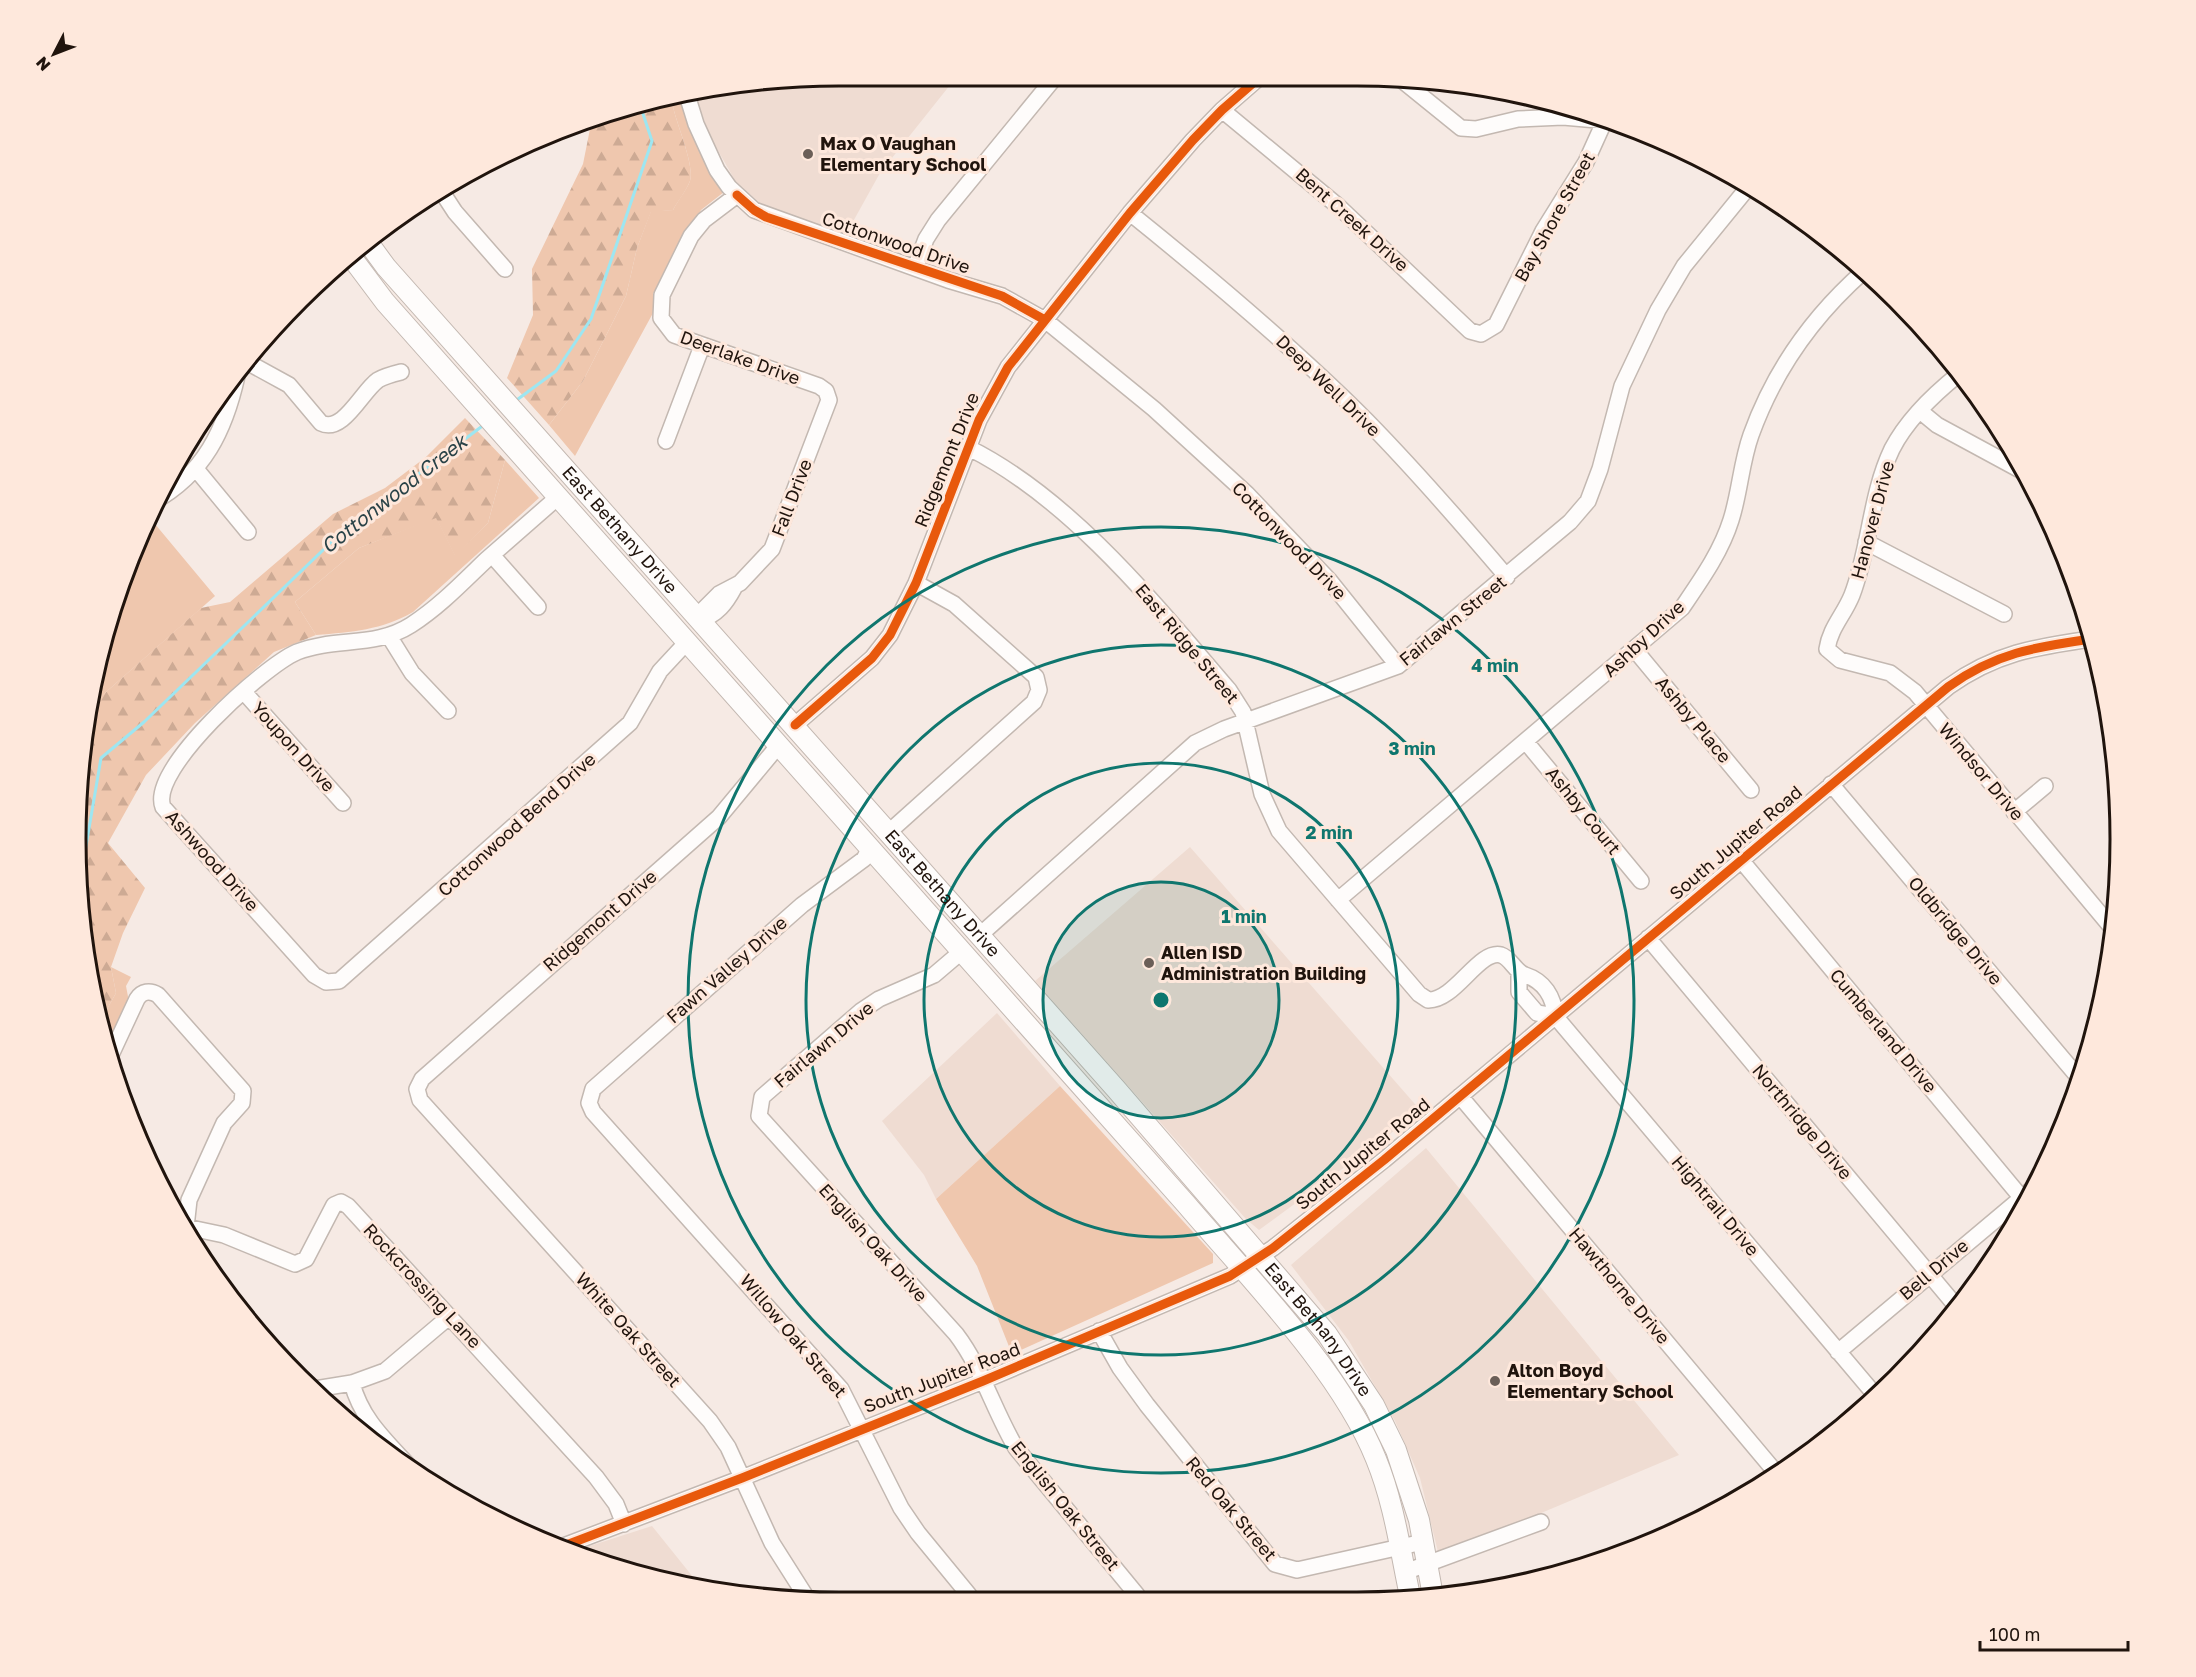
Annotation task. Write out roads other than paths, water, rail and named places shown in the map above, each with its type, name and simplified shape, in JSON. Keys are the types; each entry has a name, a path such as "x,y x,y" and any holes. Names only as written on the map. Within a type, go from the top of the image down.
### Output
{"main road":[{"name":"East Bethany Drive","path":"372,248 386,267 1116,1089 1327,1334 1374,1405 1396,1450 1412,1497 1431,1588"},
{"name":"East Bethany Drive","path":"355,262 385,302 1241,1268 1341,1394 1376,1458 1395,1518 1409,1590"},
{"path":"686,643 700,620"},
{"path":"778,746 795,726"},
{"path":"869,850 889,832"},
{"path":"961,952 980,935"},
{"path":"1097,1106 1116,1089"},
{"path":"1376,1458 1396,1450"}],"street":[{"path":"915,268 926,239 938,220 1048,86"},
{"name":"Ridgemont Drive","path":"795,726 880,650 890,635 916,583 991,394 1008,367 1130,213 1222,110 1250,86"},
{"path":"1411,87 1461,128 1468,129 1518,119 1552,117 1580,119"},
{"name":"Cottonwood Drive","path":"689,101 705,146 717,170 737,195 754,210 766,217 1002,296 1045,320 1154,409 1247,494 1329,580 1398,666"},
{"name":"Bent Creek Drive","path":"1222,110 1338,206 1470,331 1477,333"},
{"name":"Bay Shore Street","path":"1477,333 1485,333 1496,325 1542,231 1586,162 1603,126"},
{"name":"Fairlawn Street","path":"980,935 1195,743 1224,729 1398,666 1570,522 1588,501 1600,469 1622,386 1658,310 1684,266 1744,192"},
{"name":"Deerlake Drive","path":"737,195 704,220 692,236 660,301 661,318 674,335 819,386 829,395"},
{"path":"445,197 455,212 505,269"},
{"name":"Deep Well Drive","path":"1130,213 1262,324 1367,421 1448,508 1507,577"},
{"name":"Ashby Drive","path":"1338,900 1682,608 1715,557 1731,521 1740,471 1750,436 1767,396 1789,357 1829,305 1859,276"},
{"path":"666,441 702,346"},
{"path":"253,365 289,385 326,426 336,423 378,380 401,372"},
{"name":"Hanover Drive","path":"1827,649 1830,633 1851,597 1878,491 1893,448 1936,392 1954,378"},
{"name":"Fall Drive","path":"700,620 704,609 719,594 734,588 757,568 772,549 829,404 829,395"},
{"path":"170,491 196,469 219,436 228,398"},
{"path":"1920,411 1937,425 2012,466"},
{"name":"East Ridge Street","path":"969,448 1007,469 1112,558 1229,690 1239,703 1270,815 1291,847 1419,994 1428,1000"},
{"path":"196,469 248,532"},
{"name":"Ashwood Drive","path":"326,982 314,975 167,811 161,801 161,790 194,740 269,670 298,652 389,636 434,609 558,497"},
{"path":"1866,542 2004,614"},
{"path":"492,555 538,607"},
{"path":"889,832 1034,702 1040,690 1036,677 972,619 941,595 916,583"},
{"path":"389,636 412,674 448,711"},
{"name":"South Jupiter Road","path":"572,1543 742,1478 861,1428 983,1381 1241,1268 1261,1256 1328,1205 1831,784 1967,674 1988,661 2038,646 2084,640"},
{"name":"Cottonwood Bend Drive","path":"326,982 332,983 345,978 630,723 660,671 686,643"},
{"name":"Windsor Drive","path":"1827,649 1840,660 1890,673 1905,682 2106,921"},
{"name":"Ashby Place","path":"1635,650 1751,789"},
{"name":"Youpon Drive","path":"244,692 343,803"},
{"name":"Ashby Court","path":"1526,742 1641,881"},
{"name":"Ridgemont Drive","path":"417,1089 422,1079 718,817 778,746"},
{"name":"Oldbridge Drive","path":"1831,784 2074,1072"},
{"path":"2014,812 2044,786"},
{"name":"Fawn Valley Drive","path":"589,1098 593,1089 732,965 817,892 855,866 869,850"},
{"name":"Cumberland Drive","path":"1741,860 2022,1192"},
{"name":"Northridge Drive","path":"1648,938 1952,1301"},
{"name":"Fairlawn Drive","path":"758,1110 762,1097 861,1011 879,999 934,975 961,952"},
{"name":"Hightrail Drive","path":"1428,1000 1442,998 1491,955 1504,956 1519,973 1536,978 1554,999 1555,1017 1870,1390"},
{"name":"Hightrail Drive","path":"1519,973 1519,992 1537,1013 1555,1017"},
{"path":"115,1046 137,999 146,992 158,995 240,1087 244,1099 224,1123 189,1200 187,1217"},
{"name":"White Oak Street","path":"417,1089 420,1100 710,1421 728,1447 772,1543 802,1591"},
{"name":"Hawthorne Drive","path":"1460,1096 1772,1468"},
{"name":"Willow Oak Street","path":"589,1098 593,1112 828,1374 848,1400 901,1508 918,1533 967,1592"},
{"name":"English Oak Drive","path":"758,1110 762,1122 956,1334 972,1356 983,1381"},
{"name":"Rockcrossing Lane","path":"195,1229 224,1235 295,1264 306,1259 330,1210 341,1202 348,1206 596,1477 616,1504 624,1524"},
{"name":"Bell Drive","path":"1838,1352 1929,1274 2015,1206"},
{"path":"324,1388 352,1383 385,1371 450,1316"},
{"name":"Red Oak Street","path":"1100,1331 1120,1368 1139,1396 1275,1564 1297,1570 1423,1542"},
{"name":"English Oak Street","path":"983,1381 1016,1448 1135,1592"},
{"path":"352,1383 360,1408 384,1439"},
{"path":"1406,1572 1541,1522"}],"waterway":[{"name":"Cottonwood Creek","path":"514,402 556,371 591,319 652,141 642,112"},
{"name":"Cottonwood Creek","path":"86,845 101,758 144,722 345,529 485,424"}],"place":[{"name":"Max O Vaughan Elementary School","path":"808,154"},
{"name":"Allen ISD Administration Building","path":"1149,963"},
{"name":"Alton Boyd Elementary School","path":"1495,1381"}]}
